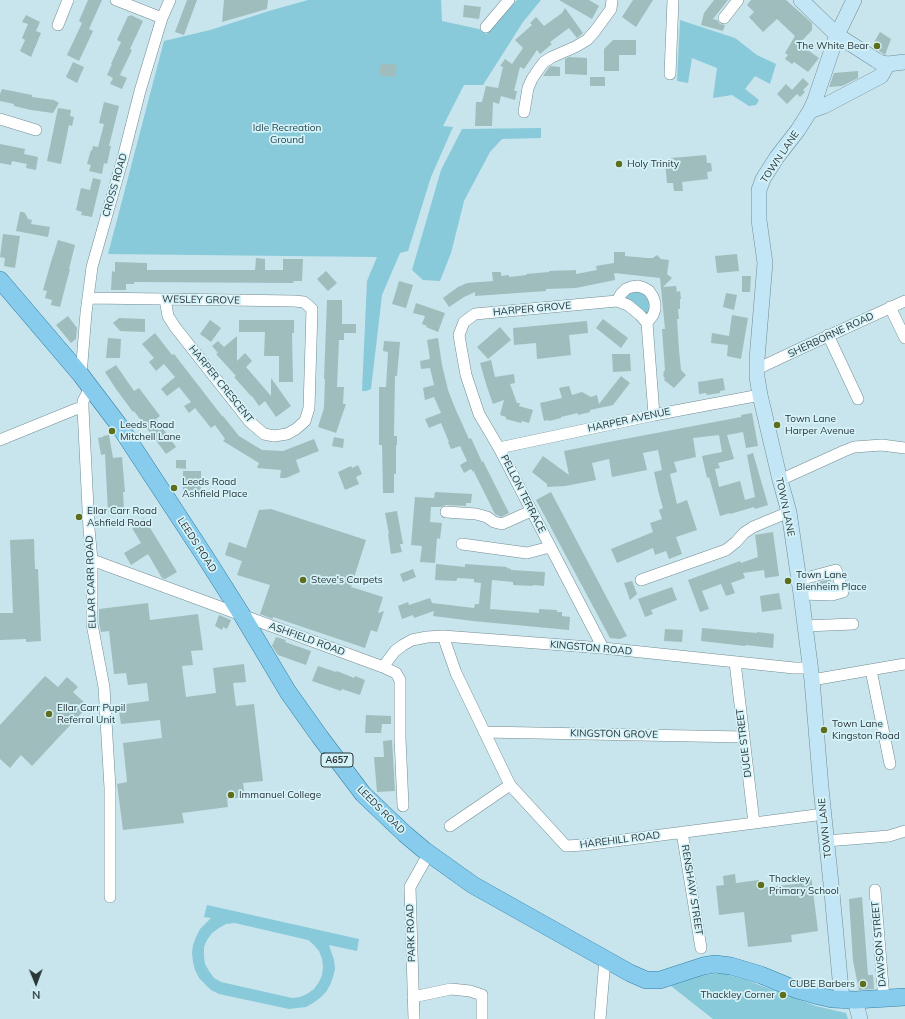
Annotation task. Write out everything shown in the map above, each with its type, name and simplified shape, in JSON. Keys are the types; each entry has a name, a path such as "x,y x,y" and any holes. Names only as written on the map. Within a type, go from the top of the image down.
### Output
{"main road":[{"name":"LEEDS ROAD","path":"0,280 85,381 122,431 204,555 288,692 320,737 363,794 404,834 473,885 630,974 646,980 660,980 714,964 731,966 761,975 795,989 819,996 848,1000 905,997"}],"street":[{"path":"58,26 68,0"},
{"path":"116,0 162,18"},
{"name":"CROSS ROAD","path":"85,381 88,298 92,267 123,158 140,91 162,18 170,0"},
{"path":"486,26 509,0"},
{"path":"524,112 528,88 532,78 544,62 587,40 612,9 612,0"},
{"path":"670,74 673,0"},
{"path":"724,18 738,0"},
{"path":"801,0 837,35 881,63 888,64 905,62"},
{"name":"TOWN LANE","path":"854,0 837,35 810,111 763,179 759,190 759,220 765,263 756,359 760,395 788,512 800,587 811,674 832,893 848,1000 860,1019"},
{"path":"810,111 824,106 881,76 888,64"},
{"path":"0,119 36,130"},
{"path":"647,324 655,309 653,296 644,288 638,286 626,289 617,301 628,305 635,310 647,324 654,415"},
{"name":"WESLEY GROVE","path":"88,298 294,301 304,302 312,309"},
{"name":"HARPER CRESCENT","path":"166,299 168,316 175,327 250,422 264,434 274,436 287,434 296,429 305,420 309,408 312,309"},
{"name":"HARPER GROVE","path":"459,335 464,322 475,314 617,301"},
{"name":"SHERBORNE ROAD","path":"757,369 828,335 905,301"},
{"path":"890,307 905,338"},
{"name":"PELLON TERRACE","path":"459,335 466,375 479,414 499,448 603,648"},
{"path":"828,335 858,399"},
{"name":"ELLAR CARR ROAD","path":"85,381 83,408 92,560 92,624 104,687 110,788 110,897"},
{"name":"HARPER AVENUE","path":"499,448 654,415 760,395"},
{"path":"0,440 76,409 83,408"},
{"path":"780,480 854,447 882,445 905,448"},
{"path":"446,512 482,515 494,522 502,524 532,511"},
{"path":"641,580 726,550 753,527 788,512"},
{"path":"462,544 527,552 550,548"},
{"name":"ASHFIELD ROAD","path":"92,560 396,673 400,680 400,738 403,806"},
{"path":"805,626 853,624"},
{"name":"KINGSTON ROAD","path":"383,667 395,651 412,640 442,636 603,648 794,668 811,674 871,670 905,664"},
{"name":"HAREHILL ROAD","path":"442,636 456,672 510,784 566,846 584,845 824,814"},
{"name":"DUCIE STREET","path":"735,662 754,823"},
{"path":"871,670 890,764"},
{"name":"KINGSTON GROVE","path":"484,732 744,737"},
{"path":"450,826 510,784"},
{"path":"826,841 889,836 905,831"},
{"name":"RENSHAW STREET","path":"682,832 701,948"},
{"name":"PARK ROAD","path":"414,1019 410,887 429,853"},
{"name":"DAWSON STREET","path":"875,890 884,999"},
{"path":"600,1019 605,960"},
{"path":"413,997 451,989 470,991 482,995 482,1019"}],"green space":[{"name":"Idle Recreation Ground","path":"308,0 441,0 442,21 479,29 487,34 517,0 541,0 523,22 483,85 464,85 443,126 453,127 431,177 408,251 400,253 382,295 371,389 366,391 362,391 367,281 377,257 108,254 164,41 210,30"},
{"path":"680,20 735,38 757,55 776,64 770,84 755,76 745,89 759,100 756,105 749,106 732,95 713,98 717,68 692,58 688,83 677,81"},
{"path":"541,128 541,138 502,139 490,152 464,201 451,253 440,281 423,280 412,270 441,170 462,129"},
{"path":"629,291 644,291 652,303 648,314 645,314 625,299 625,294"},
{"path":"207,905 359,939 357,951 329,945 334,960 335,969 333,977 326,992 306,1007 289,1009 219,994 211,990 199,978 193,962 192,953 196,937 200,929 211,918 204,917","holes":["235,923 308,940 319,951 322,959 322,975 314,989 300,997 292,998 221,982 214,978 205,964 204,947 207,940 212,933 226,924"]},
{"path":"722,973 746,980 816,1006 846,1013 848,1019 713,1019 671,986 698,976"}],"building":[{"path":"88,0 102,0 89,29 93,31 79,61 67,55 82,23 79,21"},
{"path":"187,0 197,0 184,35 175,32"},
{"path":"224,0 268,0 267,9 222,22"},
{"path":"559,0 589,0 599,6 592,19"},
{"path":"633,0 653,0 636,27 622,17"},
{"path":"714,0 728,0 713,19 717,20 720,24 725,25 723,31 701,25 704,13"},
{"path":"751,0 786,0 812,23 812,30 799,44 819,58 808,72 794,62 792,64 785,59 788,55 785,53 795,36 777,19 763,32 749,17 754,12 747,5"},
{"path":"464,5 481,7 479,19 463,17"},
{"path":"565,8 583,33 577,38 569,28 550,42 552,44 540,54 537,50 524,69 520,67 514,91 517,91 515,100 501,96 499,104 493,102 492,126 475,126 476,102 482,102 486,86 498,88 503,67 500,66 505,59 512,64 523,48 515,40 532,25 530,23 536,17 544,26 562,13"},
{"path":"26,15 40,22 36,31 41,33 31,57 20,51 25,40 22,38 28,24 22,22"},
{"path":"131,15 143,21 130,49 132,50 120,75 127,78 122,89 110,84 113,78 107,75 121,42 117,40 128,16"},
{"path":"880,32 891,39 885,55 872,46"},
{"path":"613,40 636,40 636,55 619,55 619,71 604,71 604,49"},
{"path":"569,57 587,58 587,75 565,74 565,59"},
{"path":"73,62 84,67 77,83 66,77"},
{"path":"381,63 397,65 395,77 379,75"},
{"path":"550,66 560,67 560,76 543,76"},
{"path":"858,71 858,78 842,86 829,87 834,73"},
{"path":"590,77 605,77 605,86 590,86"},
{"path":"803,78 809,84 803,90 805,92 800,97 797,94 787,104 777,94 786,84 792,90"},
{"path":"2,89 32,95 32,97 54,100 59,103 53,113 14,106 14,104 0,101"},
{"path":"104,102 119,106 109,146 111,146 107,164 104,163 102,174 89,171 91,165 87,164 93,146 98,147 104,124 99,123"},
{"path":"58,108 71,110 70,116 74,117 72,126 69,125 61,164 47,161"},
{"path":"0,144 25,149 24,154 38,157 36,170 26,168 27,164 12,161 11,165 0,163"},
{"path":"706,155 707,163 711,163 712,171 707,172 708,179 682,182 683,191 674,191 673,183 667,183 665,162 671,161 671,158"},
{"path":"93,178 101,180 92,217 81,215 82,212 76,210 81,188 90,190"},
{"path":"20,212 25,213 28,219 32,220 31,224 50,227 48,237 16,231"},
{"path":"3,234 20,236 15,268 4,266 5,258 0,257"},
{"path":"58,240 75,245 60,307 51,305 52,300 45,298 47,291 43,290"},
{"path":"614,252 625,252 625,256 647,258 653,258 657,255 661,259 669,260 667,274 672,278 663,287 676,286 677,292 680,291 680,309 678,309 679,319 677,319 679,350 681,370 686,375 674,388 664,380 665,378 663,376 665,370 662,329 665,329 660,278 614,273 615,280 576,288 546,289 546,291 475,296 475,292 449,307 443,298 458,287 467,283 493,281 492,272 501,272 501,276 509,275 509,277 549,271 576,270 576,274 597,270 596,266 614,263"},
{"path":"737,254 739,271 717,273 715,256"},
{"path":"256,258 265,259 265,270 283,270 283,259 303,259 302,281 294,281 293,283 134,282 134,284 126,284 126,290 111,290 112,271 115,272 115,262 147,263 147,270 255,270"},
{"path":"326,271 337,283 328,291 317,279"},
{"path":"742,276 751,276 750,292 742,292"},
{"path":"399,281 413,285 406,308 392,304"},
{"path":"726,293 737,295 734,310 723,307"},
{"path":"327,300 342,300 342,324 356,324 356,333 344,333 344,340 339,340 337,387 344,387 343,404 346,404 336,433 318,427 324,408"},
{"path":"416,303 445,313 438,332 422,324 425,316 413,313"},
{"path":"732,315 748,318 741,359 727,356 728,345 711,343 712,333 729,336"},
{"path":"68,316 77,328 76,339 71,343 56,325"},
{"path":"119,318 145,319 145,332 120,331 113,323"},
{"path":"603,319 628,338 621,348 596,328"},
{"path":"210,320 221,328 211,342 200,334"},
{"path":"239,320 294,320 294,333 292,333 293,382 279,382 279,356 264,356 265,332 239,332"},
{"path":"587,321 588,333 569,335 571,355 537,359 536,343 514,345 513,328"},
{"path":"500,327 511,340 488,359 477,347"},
{"path":"155,333 172,355 174,354 239,436 262,450 283,451 314,439 319,451 296,460 300,472 286,478 280,478 281,470 257,468 259,463 223,441 225,439 215,425 211,428 195,408 189,413 184,406 191,402 179,387 167,396 161,389 175,377 164,364 156,371 149,362 154,358 142,344"},
{"path":"237,336 237,361 245,353 252,361 246,367 271,396 271,378 291,406 276,417 265,401 259,406 252,396 234,377 236,376 216,354 218,353 212,346 218,341 224,347"},
{"path":"108,338 121,339 120,358 106,358"},
{"path":"438,338 448,390 455,408 469,439 471,438 509,513 501,517 495,514 473,470 473,472 471,469 464,473 460,465 467,461 460,446 451,449 441,423 429,428 425,419 441,413 434,397 425,400 423,388 434,385 430,368 421,369 420,361 430,359 427,340"},
{"path":"384,341 400,342 397,376 395,376 394,436 397,436 397,445 394,493 383,493 382,445 379,445 379,387 386,387 388,352 383,351"},
{"path":"612,354 630,354 631,371 613,372"},
{"path":"491,360 495,377 514,374 515,383 510,384 517,403 520,403 519,406 533,410 529,423 522,421 521,423 506,419 506,417 500,415 504,400 493,404 480,363"},
{"path":"116,365 134,391 139,388 160,416 156,419 176,447 166,454 134,411 133,412 105,372"},
{"path":"621,376 630,383 613,405 590,410 590,412 578,415 578,413 544,421 540,403 562,398 559,388 569,386 572,395 582,392 591,397 597,395 599,404"},
{"path":"723,378 725,390 720,391 720,393 707,395 706,393 699,394 698,382"},
{"path":"752,413 758,446 746,448 743,432 727,435 734,459 718,463 720,468 715,469 719,487 740,481 745,500 755,497 747,455 753,453 768,505 720,516 709,477 707,478 702,456 722,452 719,435 693,438 696,457 674,462 677,472 670,474 677,504 687,500 697,530 676,537 682,554 669,559 666,551 655,555 653,548 617,563 611,549 653,532 650,523 662,519 659,510 663,508 654,472 662,470 658,450 643,453 647,470 612,477 609,459 592,463 596,480 565,486 547,487 547,484 532,472 543,456 569,475 564,451 741,417 741,415"},
{"path":"109,435 113,458 122,457 125,492 123,492 124,511 108,512 105,454 101,455 98,438"},
{"path":"334,437 344,439 343,448 332,446"},
{"path":"176,460 186,460 186,469 176,468"},
{"path":"358,465 362,474 356,477 359,484 345,490 338,472 351,466 352,468"},
{"path":"183,471 201,471 201,491 183,490"},
{"path":"435,492 472,494 471,503 466,503 466,506 446,505 441,507 431,507 430,522 442,523 440,539 437,538 435,563 420,562 422,546 411,545 415,497 434,498"},
{"path":"551,492 627,636 620,639 610,638 536,500"},
{"name":"Steve's Carpets","path":"271,509 366,540 351,587 383,597 378,613 384,611 377,632 371,630 365,648 260,614 270,585 237,575 242,561 225,555 229,542 246,548 259,510"},
{"path":"397,511 403,544 400,544 402,552 391,554 385,513"},
{"path":"144,518 177,572 165,579 162,578 148,554 131,565 124,553 141,543 132,528 132,525"},
{"path":"773,532 779,576 765,578 764,570 743,573 745,578 731,583 735,593 726,596 721,584 702,591 709,609 700,612 688,580 740,561 741,563 758,557 755,535"},
{"path":"34,539 35,569 38,569 41,641 26,642 26,639 0,640 0,613 13,613 10,540"},
{"path":"436,564 465,567 465,564 507,567 511,570 545,572 544,586 513,585 513,582 492,580 490,609 539,613 539,609 557,610 557,612 562,612 562,616 570,617 569,630 433,616 434,611 414,618 413,615 402,619 398,606 408,602 409,605 430,598 432,603 474,608 475,604 479,604 481,583 474,582 474,579 457,578 455,581 435,580"},
{"path":"413,569 416,577 403,582 400,574"},
{"path":"831,579 831,588 811,587 811,584"},
{"path":"632,581 637,594 630,600 624,583"},
{"path":"672,587 677,600 651,610 653,614 645,617 638,599"},
{"path":"779,593 782,609 762,612 760,596"},
{"path":"148,603 150,620 198,614 203,650 191,651 193,665 182,666 186,697 216,693 213,668 244,664 246,682 233,683 236,706 254,704 263,781 243,783 245,797 227,799 228,807 182,813 184,823 123,830 117,784 127,782 123,743 162,738 160,720 121,724 118,705 149,701 147,683 128,685 126,673 114,674 109,631 101,632 99,623 99,609"},
{"path":"219,615 231,620 227,629 223,627 222,630 215,626"},
{"path":"702,628 774,634 773,648 701,641"},
{"path":"665,629 683,630 682,642 664,641"},
{"path":"276,637 286,640 285,642 311,651 306,665 278,655 272,646"},
{"path":"318,666 336,672 337,671 354,678 355,676 365,680 360,695 342,689 341,691 312,681"},
{"path":"45,676 58,687 67,677 78,687 73,692 88,706 32,766 21,755 10,768 0,759 0,725"},
{"path":"366,715 391,716 391,724 382,724 381,733 365,733"},
{"path":"392,740 395,791 377,792 374,757 384,757 383,741"},
{"path":"735,874 736,883 759,880 760,888 796,884 795,877 811,875 818,931 791,935 792,942 748,947 744,912 719,915 716,886 724,885 723,876"},
{"path":"862,897 868,975 873,975 874,989 859,990 853,961 849,899"}],"place":[{"name":"The White Bear","path":"877,46"},
{"name":"Holy Trinity","path":"619,164"},
{"name":"Town Lane Harper Avenue","path":"777,425"},
{"name":"Leeds Road Mitchell Lane","path":"112,431"},
{"name":"Leeds Road Ashfield Place","path":"174,488"},
{"name":"Ellar Carr Road Ashfield Road","path":"79,517"},
{"name":"Steve's Carpets","path":"303,580"},
{"name":"Town Lane Blenheim Place","path":"788,581"},
{"name":"Ellar Carr Pupil Referral Unit","path":"49,714"},
{"name":"Town Lane Kingston Road","path":"824,730"},
{"name":"Immanuel College","path":"231,795"},
{"name":"Thackley Primary School","path":"761,885"},
{"name":"CUBE Barbers","path":"863,984"},
{"name":"Thackley Corner","path":"783,995"}]}
